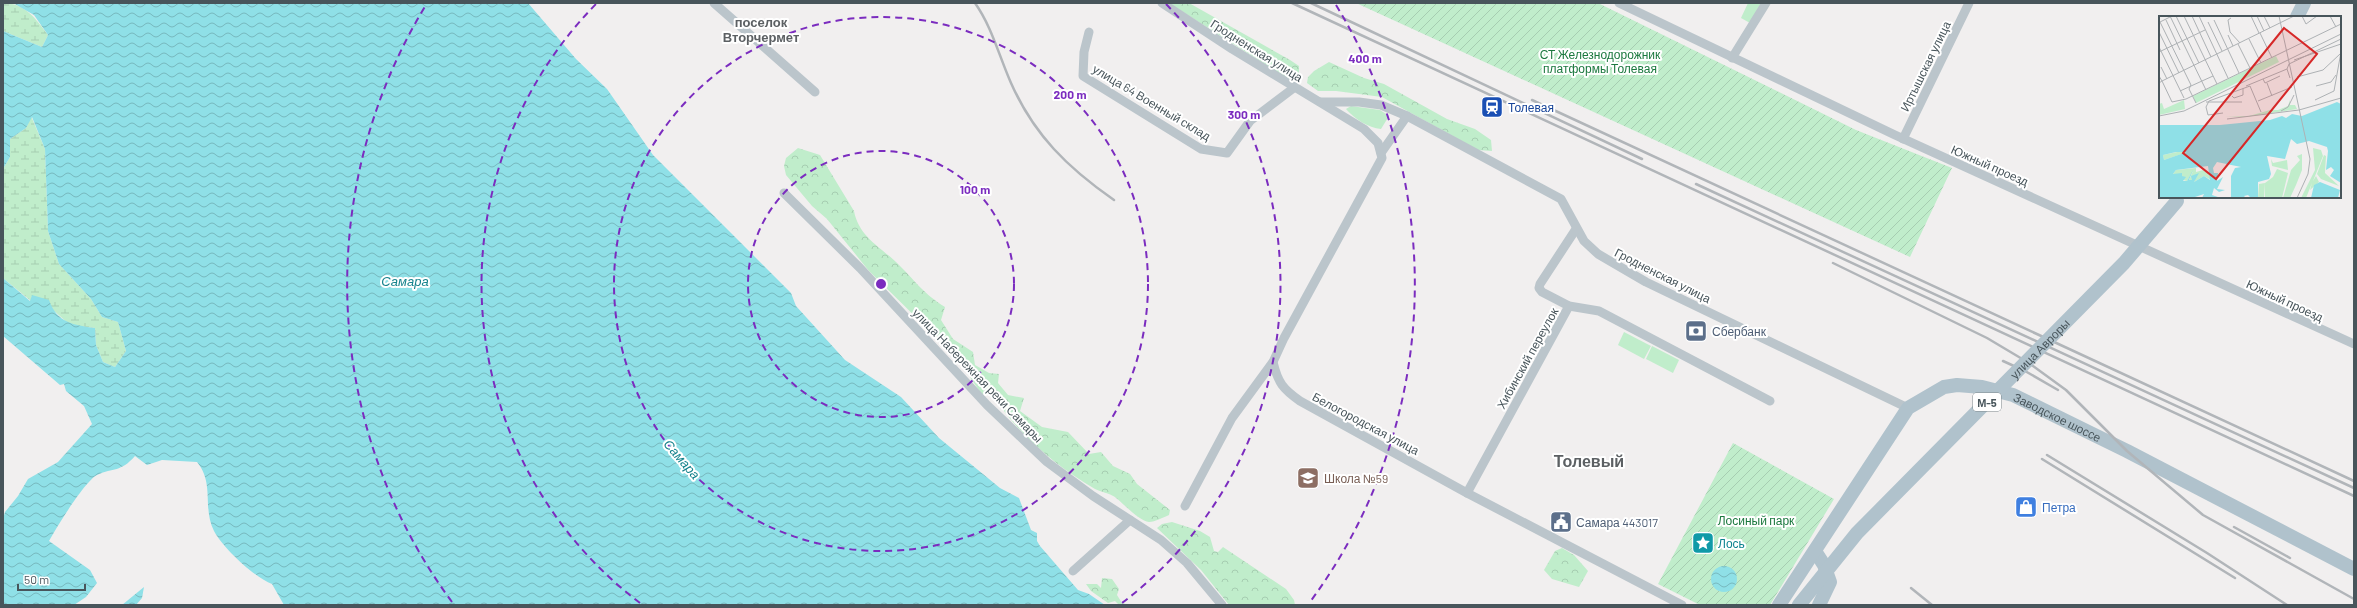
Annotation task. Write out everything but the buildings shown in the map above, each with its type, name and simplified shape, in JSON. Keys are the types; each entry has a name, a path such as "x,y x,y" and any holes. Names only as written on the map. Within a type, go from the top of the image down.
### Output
{"main road":[{"path":"2298,16 2304,3"},
{"name":"улица Авроры","path":"1799,605 1857,533 2124,263 2179,199"},
{"name":"Заводское шоссе","path":"1779,605 1908,408 1944,387 1957,385 1982,387 2013,395 2127,451 2354,569"},
{"path":"1815,551 1824,565 1830,582 1820,605"}],"street":[{"path":"714,3 815,92"},
{"name":"Гродненская улица","path":"1162,3 1232,49 1364,129 1378,143 1380,153"},
{"name":"Южный проезд","path":"1619,3 1903,139 2354,344"},
{"path":"1732,58 1766,3"},
{"name":"Иртышская улица","path":"1903,139 1969,3"},
{"name":"улица 64 Военный склад","path":"1089,32 1084,52 1083,76 1201,149 1227,153 1250,121 1295,87"},
{"name":"Гродненская улица","path":"1321,102 1358,102 1381,105 1406,116 1561,199 1576,229 1598,254 1646,282 1908,408"},
{"path":"1185,506 1232,418 1273,362 1284,338 1382,158 1380,153 1406,116"},
{"name":"улица Набережная реки Самары","path":"784,193 860,268 987,405 1047,462 1161,540 1187,564 1222,605"},
{"name":"Хибинский переулок","path":"1467,493 1569,306 1539,288 1576,229"},
{"path":"1569,306 1599,311 1770,401"},
{"name":"Белогородская улица","path":"1273,362 1277,378 1286,390 1300,401 1467,493 1682,605"},
{"path":"1073,571 1130,520"}],"green space":[{"path":"3,3 18,6 24,9 39,23 48,35 42,47 3,31"},
{"path":"1169,3 1189,3 1290,60 1299,66 1299,74 1295,79 1288,79"},
{"name":"СТ Железнодорожник платформы Толевая","path":"1356,3 1598,3 1856,130 1952,168 1910,257"},
{"path":"1748,3 1761,3 1750,23 1741,18"},
{"path":"1329,62 1364,78 1384,84 1447,119 1475,129 1491,140 1492,151 1478,150 1382,97 1336,91 1318,91 1307,83 1308,77 1314,71"},
{"path":"1351,106 1380,110 1389,116 1381,129 1376,128 1367,125 1353,116 1346,109"},
{"path":"31,116 45,149 48,231 59,264 91,299 102,317 118,322 126,351 115,367 103,362 96,345 95,328 70,325 52,309 32,296 31,301 3,278 3,169 10,157 10,139 26,128"},
{"path":"798,148 820,155 854,211 866,236 926,293 945,307 941,320 953,339 973,352 975,365 989,373 999,374 998,383 1008,395 1024,398 1020,411 1042,427 1068,432 1089,454 1101,452 1113,466 1130,474 1137,484 1170,510 1169,515 1154,521 1145,521 1115,497 1095,489 1080,480 1052,460 1026,436 1014,424 994,396 982,394 961,362 943,341 935,336 869,271 827,219 812,206 786,175 784,166 786,158"},
{"path":"1624,332 1651,346 1644,359 1618,345"},
{"path":"1652,346 1679,360 1673,373 1646,359"},
{"name":"Лосиный парк","path":"1733,443 1834,499 1770,605 1700,605 1658,584"},
{"path":"1172,522 1200,531 1210,537 1214,551 1218,552 1223,547 1286,589 1294,600 1295,605 1229,605 1201,570 1157,528 1162,524"},
{"path":"1562,548 1574,555 1588,571 1579,587 1552,579 1544,570 1555,551"},
{"path":"1102,578 1112,579 1119,589 1117,595 1122,603 1129,605 1119,605 1115,601 1108,603 1091,591 1086,584 1097,584 1101,588"}],"water":[{"name":"Самара","path":"13,3 528,3 576,59 607,89 653,155 791,293 796,306 845,360 901,397 939,438 1000,488 1019,498 1031,530 1037,533 1037,541 1040,546 1078,590 1089,594 1105,605 284,605 272,584 257,576 240,562 218,538 214,531 209,513 206,479 197,462 162,460 147,465 135,456 125,465 97,475 92,479 71,505 49,541 90,570 97,583 86,597 74,605 3,605 3,519 5,512 18,496 28,479 58,462 92,424 84,406 66,391 64,384 60,385 3,336 3,278 30,301 32,295 49,300 52,308 67,322 95,328 96,345 103,362 115,367 126,351 118,322 102,317 91,299 59,264 48,231 45,149 32,117 26,128 10,139 10,157 3,169 3,31 42,47 48,35 34,15"},
{"path":"1724,566 1733,570 1737,579 1733,588 1724,592 1715,588 1711,579 1715,570"},
{"path":"144,587 142,598 136,605 122,605"}],"railway":[{"path":"975,3 991,32 1011,83 1030,119 1067,163 1114,200"},
{"path":"1292,3 2354,496"},
{"path":"1311,3 1642,159"},
{"path":"1532,100 2354,481"},
{"path":"1696,184 2354,488"},
{"path":"1833,263 1987,338 2029,363 2066,390 2127,451 2203,515 2354,599"},
{"path":"2003,361 2025,371 2058,390"},
{"path":"2047,455 2207,553 2287,605"},
{"path":"2042,459 2235,578"},
{"path":"2234,527 2290,558"},
{"path":"1911,588 1932,605"}],"place":[{"name":"Толевая","path":"1492,107"},
{"name":"Сбербанк","path":"1696,331"},
{"name":"Школа №59","path":"1308,478"},
{"name":"Петра","path":"2026,507"},
{"name":"Самара 443017","path":"1561,522"},
{"name":"Лось","path":"1703,543"}],"district":[{"name":"поселок Вторчермет","path":"761,30"},
{"name":"Толевый","path":"1589,460"}]}
